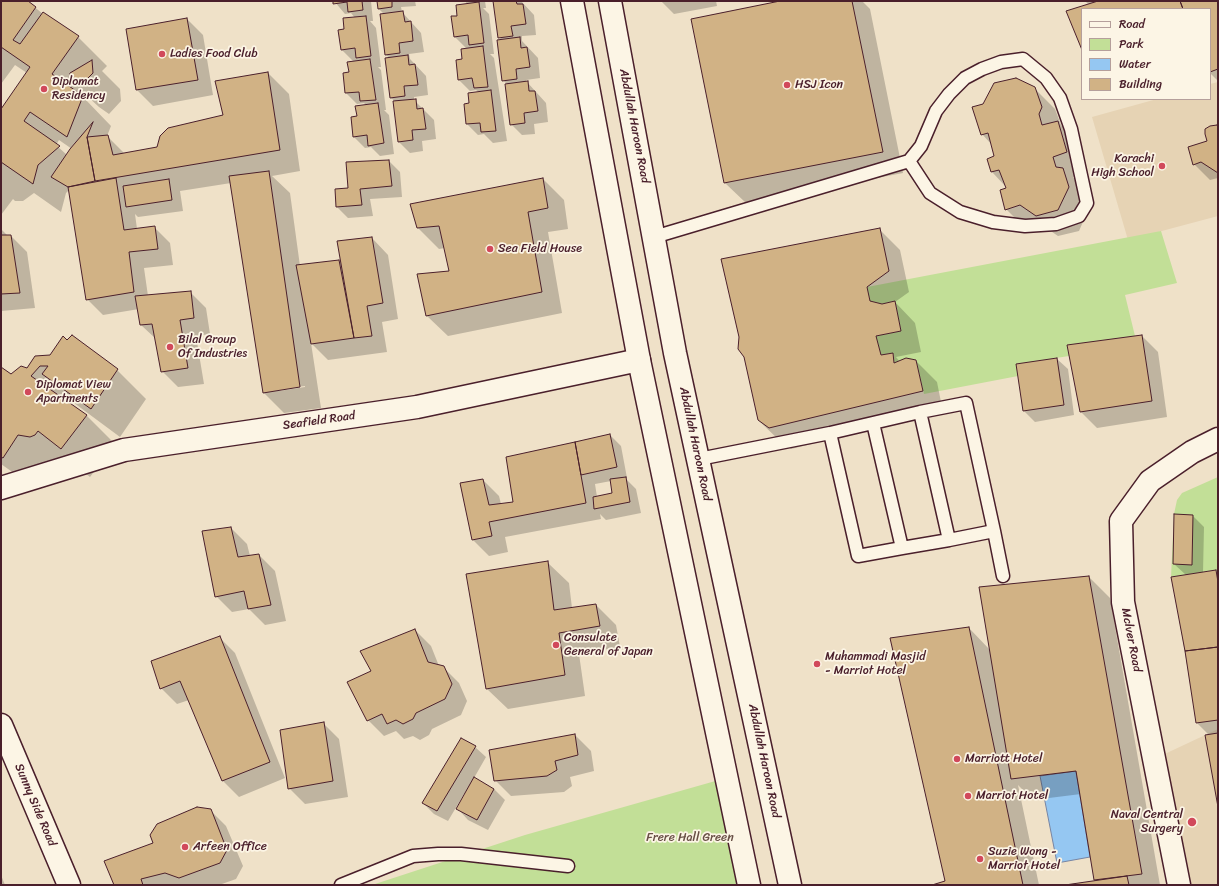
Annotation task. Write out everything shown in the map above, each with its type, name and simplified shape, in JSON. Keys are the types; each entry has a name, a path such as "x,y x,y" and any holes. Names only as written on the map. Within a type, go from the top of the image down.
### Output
{"main road":[{"path":"572,1 639,360 749,885"},
{"name":"Abdullah Haroon Road","path":"610,1 675,353 790,885"},
{"name":"Seafield Road","path":"1,488 124,450 417,407 639,360"},
{"name":"Mclver Road","path":"1179,885 1123,602 1122,521 1150,481 1192,452 1218,439"},
{"name":"Sunny Side Road","path":"1,725 69,885"}],"lane":[{"path":"654,237 909,161 921,146 936,111 949,94 965,78 982,69 1001,62 1023,59 1046,78 1060,98 1071,128 1087,203 1079,216 1056,224 1025,226 993,222 960,212 930,193 909,161"},
{"path":"699,460 966,403 1003,576"},
{"path":"920,412 949,540"},
{"path":"873,423 902,548"},
{"path":"830,432 858,556 994,531"},
{"path":"341,885 413,856 461,854 568,866"}],"shaded area":[{"name":"Karachi High School","path":"1218,82 1218,216 1128,240 1092,117 1153,100 1211,100 1211,84"},
{"name":"Naval Central Surgery","path":"1218,729 1218,885 1179,885 1154,759"}],"green space":[{"path":"1161,231 1177,283 1125,295 1135,336 1068,345 1069,356 1017,364 1018,376 924,394 916,360 906,359 894,363 893,353 881,355 876,336 901,331 895,301 882,304 870,301 867,287"},
{"path":"1218,477 1218,578 1216,570 1171,577 1174,514 1177,500 1182,493"},
{"name":"Frere Hall Green","path":"726,778 748,885 372,885 525,835"}],"water":[{"path":"1076,771 1090,857 1057,863 1040,776"}],"building":[{"name":"Diplomat Residency","path":"1,1 28,1 36,7 13,40 20,44 43,12 79,36 52,74 83,96 67,137 30,112 24,121 60,146 38,165 33,184 1,162 1,109 30,67 1,47"},
{"path":"333,1 362,1 363,10 348,12 347,2 333,4"},
{"path":"377,1 392,1 392,7 378,9"},
{"path":"493,1 516,1 517,4 523,4 526,24 511,26 513,36 498,38"},
{"name":"HSJ Icon","path":"780,1 852,1 883,152 724,183 691,19"},
{"path":"1098,1 1180,1 1183,8 1081,8 1081,48 1066,11"},
{"path":"1180,1 1218,1 1218,69 1211,72 1211,8 1183,8"},
{"path":"479,2 484,43 469,45 468,35 454,37 451,16 457,16 456,5"},
{"path":"403,11 405,22 411,21 413,41 399,43 400,53 385,55 380,14"},
{"path":"366,16 371,56 356,58 355,48 341,50 338,30 344,29 343,18"},
{"name":"Ladies Food Club","path":"187,18 198,80 136,90 126,29"},
{"path":"520,37 521,48 527,47 530,67 516,69 517,79 502,81 497,40"},
{"path":"483,46 488,87 474,88 472,78 458,80 456,60 462,59 461,49"},
{"path":"408,55 409,65 415,64 418,85 404,86 405,96 390,98 385,58"},
{"path":"370,59 376,100 360,101 359,92 345,93 343,73 349,72 347,62"},
{"path":"92,60 93,73 80,86 69,79 70,73"},
{"path":"268,72 280,150 95,181 87,137 108,135 113,155 157,147 160,136 168,128 223,115 215,81"},
{"path":"1016,78 1035,87 1042,107 1039,114 1042,125 1058,121 1067,152 1053,157 1056,167 1063,168 1069,187 1058,210 1036,216 1020,205 1005,210 1000,190 1006,188 999,170 991,172 987,159 994,156 988,133 981,135 972,107 983,104 994,83"},
{"path":"528,81 529,91 535,91 538,111 524,113 525,123 510,125 505,84"},
{"path":"491,90 496,131 481,132 480,123 466,124 464,104 469,103 468,93"},
{"path":"416,99 417,109 423,108 426,129 412,130 413,140 398,142 393,101"},
{"path":"378,103 384,143 368,146 367,135 353,137 351,117 357,116 355,106"},
{"path":"93,122 87,137 95,181 68,187 51,177 70,149"},
{"path":"1218,125 1218,173 1201,162 1193,165 1188,147 1207,141 1205,129 1210,126"},
{"path":"389,160 392,186 360,189 362,205 336,207 335,189 348,188 346,162"},
{"path":"269,171 300,387 263,393 229,176"},
{"path":"116,178 124,230 155,226 158,249 129,252 134,292 86,300 68,187"},
{"name":"Sea Field House","path":"543,178 548,208 528,212 542,292 426,316 417,274 449,271 439,226 417,228 410,204"},
{"path":"169,179 172,200 126,207 123,186"},
{"path":"880,228 889,271 867,287 870,301 882,304 895,301 901,331 876,336 881,355 893,353 894,363 906,358 916,360 923,391 769,428 758,420 744,357 738,349 739,337 721,259"},
{"path":"1,235 11,235 20,293 1,294"},
{"path":"372,237 383,303 367,306 372,336 354,338 337,241"},
{"path":"339,260 354,338 311,344 296,265"},
{"name":"Bilal Group Of Industries","path":"191,291 194,318 180,320 188,368 161,372 152,324 140,325 135,296"},
{"name":"Diplomat View Apartments","path":"72,335 118,369 91,409 42,374 48,366 40,366 31,376 87,415 61,449 38,431 35,435 30,437 18,435 3,458 1,457 1,367 11,374 21,366 27,368 35,356 50,355 63,336 67,340"},
{"path":"1142,335 1152,401 1080,412 1067,345"},
{"path":"1057,358 1064,405 1023,411 1016,364"},
{"path":"610,434 617,467 581,475 575,442"},
{"path":"575,442 586,503 489,522 492,536 472,540 460,483 483,479 489,505 513,502 506,457"},
{"path":"626,477 630,502 594,509 593,497 612,493 610,479"},
{"path":"1174,514 1193,515 1192,565 1173,564"},
{"path":"231,527 238,557 259,554 271,605 248,609 244,591 215,597 202,531"},
{"path":"548,561 554,610 596,604 600,626 559,633 565,675 486,689 466,574"},
{"path":"1216,570 1218,582 1218,647 1185,651 1171,577"},
{"path":"1089,576 1142,874 1094,880 1076,771 1011,779 979,587"},
{"name":"Marriott Hotel","path":"969,627 1023,885 932,885 945,881 890,638"},
{"path":"415,629 428,662 444,666 452,684 445,699 416,713 413,719 403,724 396,720 387,724 382,714 367,721 347,682 371,671 360,651"},
{"path":"220,636 270,762 222,781 180,681 160,689 151,661"},
{"path":"1218,647 1218,720 1196,723 1185,651"},
{"path":"324,722 333,781 288,789 280,730"},
{"path":"1218,733 1218,807 1205,735"},
{"path":"575,734 578,755 555,761 557,770 547,776 494,781 489,750"},
{"path":"461,738 476,746 437,811 422,803"},
{"path":"474,777 494,789 477,820 456,809"},
{"name":"Arfeen Office","path":"197,807 211,809 227,850 220,863 179,878 165,873 141,879 143,885 114,885 104,861 153,843 150,835 157,824"},
{"path":"1127,876 1129,885 1065,885"}],"place":[{"name":"Ladies Food Club","path":"162,54"},
{"name":"HSJ Icon","path":"787,85"},
{"name":"Diplomat Residency","path":"44,89"},
{"name":"Karachi High School","path":"1162,166"},
{"name":"Sea Field House","path":"490,249"},
{"name":"Bilal Group Of Industries","path":"170,347"},
{"name":"Diplomat View Apartments","path":"28,392"},
{"name":"Consulate General of Japan","path":"556,645"},
{"name":"Muhammadi Masjid - Marriot Hotel","path":"817,664"},
{"name":"Marriott Hotel","path":"957,759"},
{"name":"Marriot Hotel","path":"968,796"},
{"name":"Naval Central Surgery","path":"1192,822"},
{"name":"Arfeen Office","path":"185,847"},
{"name":"Suzie Wong - Marriot Hotel","path":"980,859"}]}
